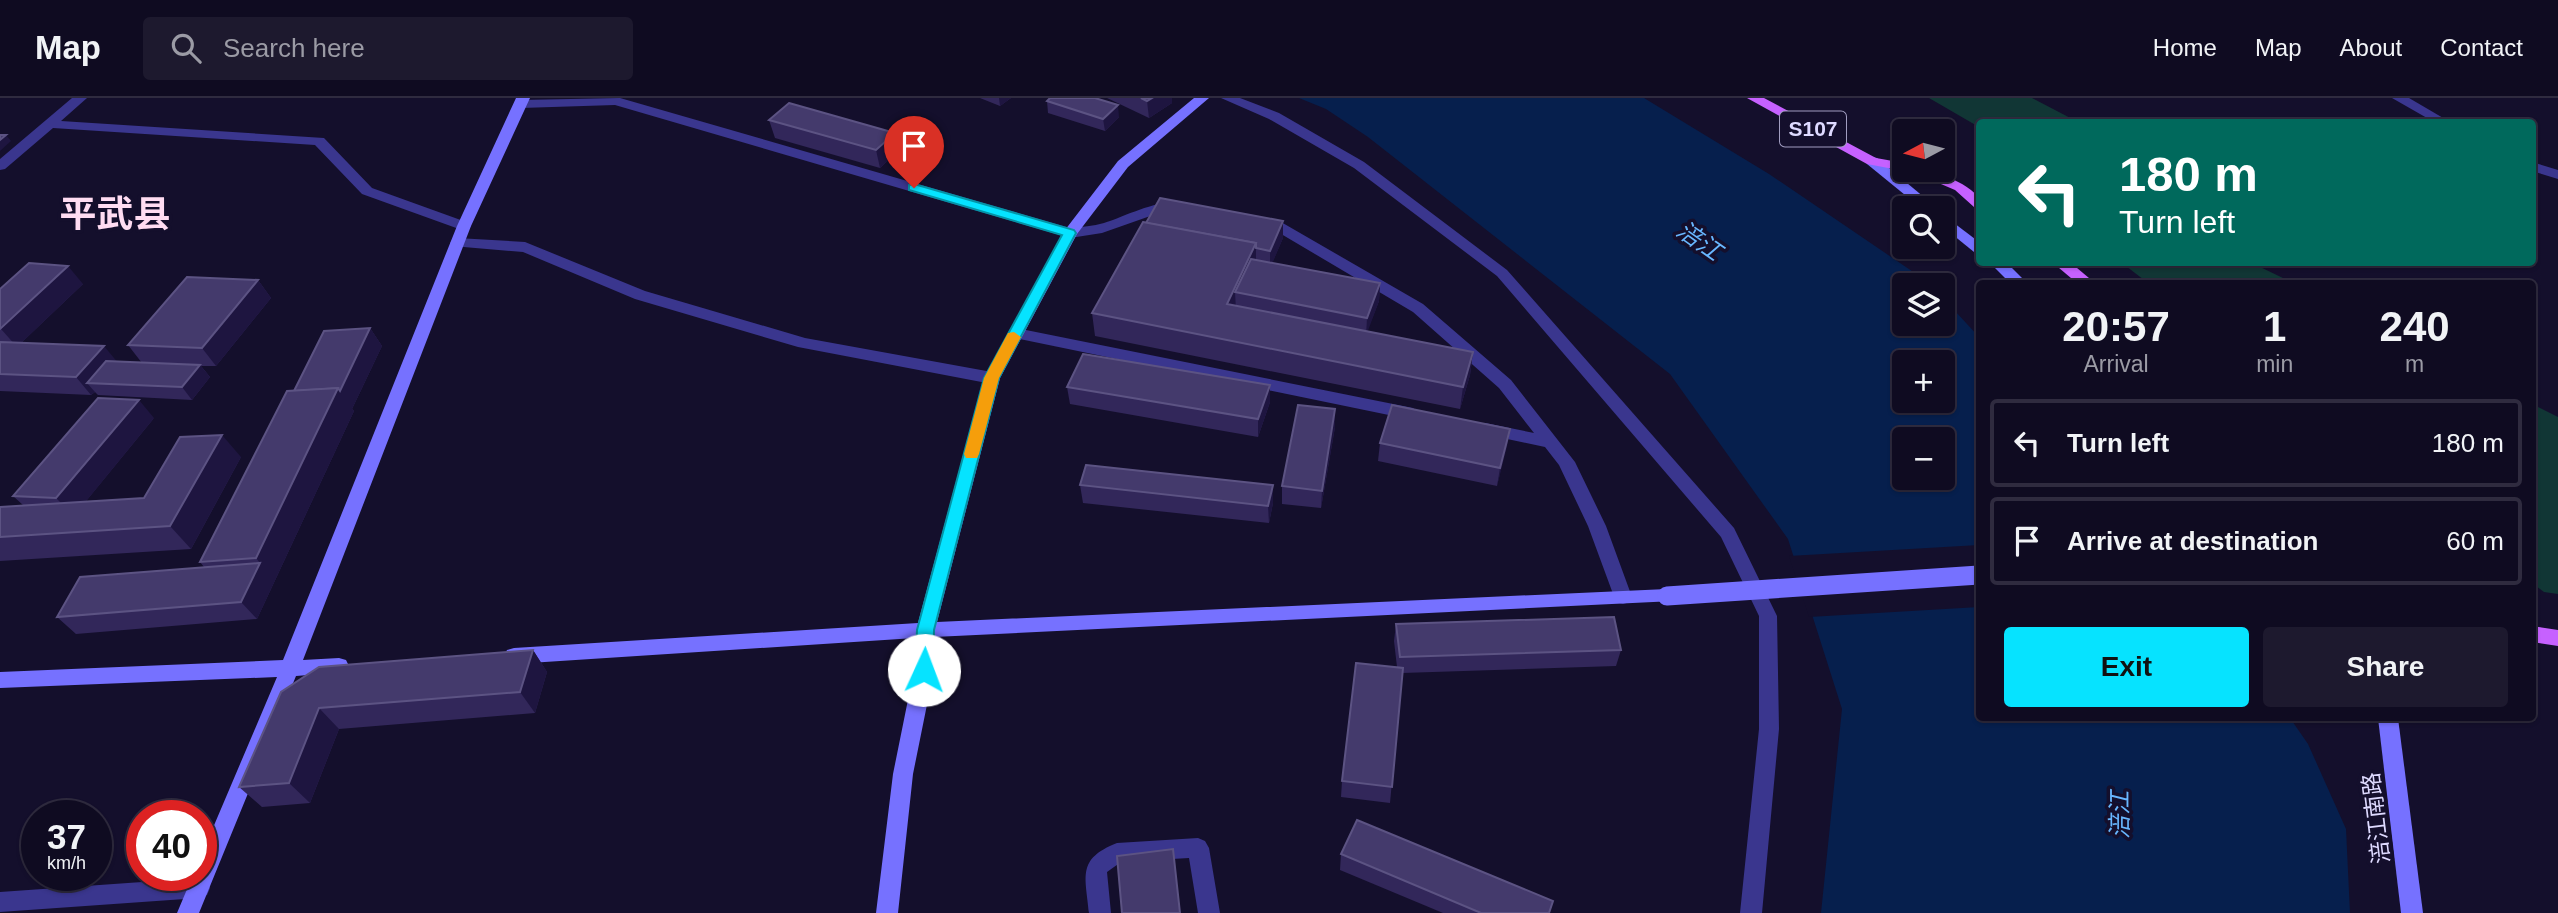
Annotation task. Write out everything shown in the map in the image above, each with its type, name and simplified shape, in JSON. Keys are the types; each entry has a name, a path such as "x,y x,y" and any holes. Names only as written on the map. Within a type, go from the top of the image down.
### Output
{"main road":[{"name":"S107","path":"1754,98 1872,160 1892,164"},
{"path":"1947,182 1960,187 1976,201"},
{"path":"2064,266 2084,280"},
{"path":"2536,635 2558,638"}],"street":[{"path":"0,166 80,98"},
{"path":"887,913 903,774 924,670 925,630 992,378 1069,233 1123,164 1202,98"},
{"path":"1228,98 1275,116 1359,166 1502,272 1728,533 1768,616 1769,729 1751,913"},
{"path":"2399,98 2438,119"},
{"path":"217,844 289,670 457,243 522,101 616,101 1069,233 1093,231 1115,225 1134,215 1163,208 1195,206"},
{"path":"49,124 319,141 367,191 464,226"},
{"path":"1872,160 1916,196"},
{"path":"2536,167 2558,175"},
{"path":"1251,218 1276,225 1418,308 1505,384 1566,462 1592,516 1623,597"},
{"path":"1955,229 1976,246"},
{"path":"457,243 525,247 640,295 804,343 992,378"},
{"path":"2001,266 2016,280"},
{"path":"1016,333 1427,417"},
{"path":"1468,425 1550,442"},
{"path":"498,656 925,630 1667,596 1976,575"},
{"path":"0,680 359,665"},
{"name":"涪江南路","path":"2388,721 2412,913"},
{"path":"1100,913 1096,868 1117,853 1198,848 1209,913"},
{"path":"0,902 156,891"},
{"path":"188,913 198,891"}],"green space":[{"path":"1929,98 2032,98 2072,119 1976,119 1976,125"},
{"path":"2126,266 2258,266 2287,280 2144,280"},
{"path":"2536,406 2558,417 2558,594 2544,592 2536,586"}],"water":[{"name":"涪江","path":"1299,98 1644,98 1769,174 1915,273 1892,273 1892,336 1955,336 1955,311 1976,334 1976,721 2292,721 2308,744 2346,829 2350,913 1821,913 1842,709 1788,539 1670,374 1368,137 1326,109"}],"pier":[{"path":"1976,545 1976,607 1809,617 1789,556"}],"building":[{"path":"1050,98 1095,98 1118,105 1103,119 1047,101"},
{"path":"789,103 895,133 876,150 769,120"},
{"path":"1160,198 1283,221 1270,251 1256,248 1256,243 1146,223"},
{"path":"1143,222 1256,243 1227,304 1473,352 1463,387 1092,313"},
{"path":"1251,259 1380,283 1367,318 1235,292"},
{"path":"29,263 68,266 0,329 0,289"},
{"path":"187,277 258,280 202,348 128,345"},
{"path":"370,328 340,391 338,388 294,391 324,331"},
{"path":"0,342 104,346 76,377 0,374"},
{"path":"1083,354 1270,385 1258,419 1067,387"},
{"path":"106,361 200,365 182,387 87,383"},
{"path":"338,388 256,558 200,562 287,391"},
{"path":"98,398 139,400 56,498 13,496"},
{"path":"1298,405 1335,409 1322,491 1282,486"},
{"path":"1392,405 1510,429 1500,468 1380,443"},
{"path":"222,435 170,526 0,537 0,507 144,498 180,437"},
{"path":"1086,465 1273,485 1268,506 1080,485"},
{"path":"260,563 241,602 57,617 80,577"},
{"path":"1614,617 1621,650 1400,657 1396,624"},
{"path":"533,650 520,692 319,708 289,783 239,787 281,692 319,667"},
{"path":"1356,663 1403,668 1392,787 1342,781"},
{"path":"1357,820 1553,901 1549,913 1481,913 1341,854"},
{"path":"1173,849 1180,913 1122,913 1117,856"}],"slow traffic":[{"path":"972,454 992,378 1014,337"}],"district":[{"name":"平武县","path":"115,214"}],"route":[{"path":"914,188 1069,233 992,378 925,630 924,670"}]}
